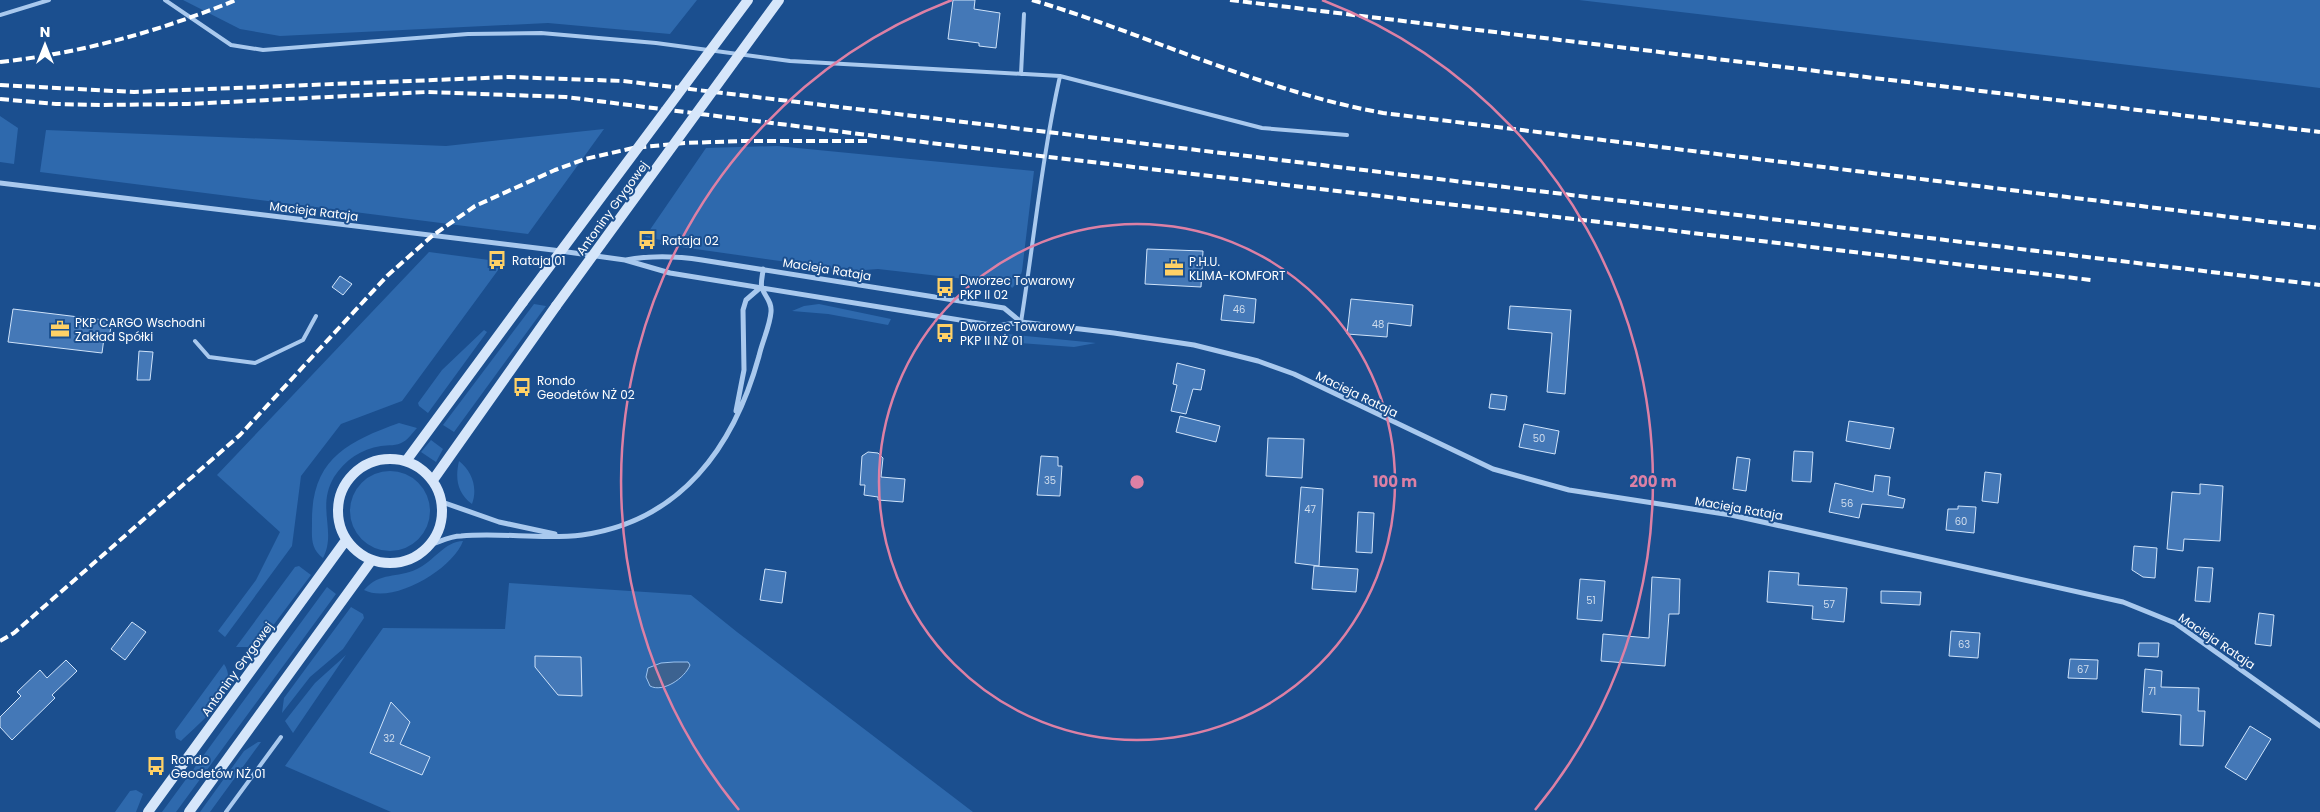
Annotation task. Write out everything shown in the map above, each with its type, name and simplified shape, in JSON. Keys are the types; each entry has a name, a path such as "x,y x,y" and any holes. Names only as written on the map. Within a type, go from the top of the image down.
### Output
{"street":[{"name":"Antoniny Grygowej","path":"406,461 748,0"},
{"name":"Antoniny Grygowej","path":"433,480 556,306 780,0"},
{"name":"Macieja Rataja","path":"0,183 625,260 670,273 997,326 1021,322 1194,345 1258,361 1294,374 1493,469 1569,490 1731,515 2123,602 2175,623 2320,726"},
{"name":"Macieja Rataja","path":"625,260 648,256 673,256 763,269 1004,308 1021,322"},
{"path":"432,544 460,536 563,536 582,535 611,529 641,518 674,496 697,477 722,445 734,422 754,373 771,313 770,301 761,287 763,269"},
{"path":"734,422 744,370 744,310 746,300 761,287"},
{"path":"390,459 406,461 425,472 433,480 442,502 443,513 440,529 432,544 420,555 404,562 388,564 371,561 357,552 346,540 339,525 338,509 341,494 348,480 360,468 374,461 390,459"},
{"path":"442,502 500,522 563,536"},
{"name":"Antoniny Grygowej","path":"148,812 346,540"},
{"path":"189,812 371,561"}],"lane":[{"path":"0,15 49,0"},
{"path":"165,0 231,45 263,50 468,34 541,33 656,43 790,61 1060,76 1262,128 1347,135"},
{"path":"1021,74 1024,14"},
{"path":"1021,322 1037,221 1048,132 1060,76"},
{"path":"194,341 209,357 255,363 303,340 316,316"},
{"path":"226,812 281,737"}],"shaded area":[{"path":"183,0 697,0 670,34 548,23 280,36 240,29"},
{"path":"1579,0 2320,0 2320,88 2230,77"},
{"path":"0,116 18,128 14,164 0,162"},
{"path":"604,129 528,234 40,172 46,130 446,146"},
{"path":"777,146 1034,171 1022,271 1019,281 1012,288 1009,284 878,269 851,271 660,244 661,240 645,237 706,148"},
{"path":"429,252 504,262 402,401 341,424 301,476 292,546 225,637 218,631 256,580 280,532 217,475"},
{"path":"534,304 546,306 454,432 443,425"},
{"path":"819,304 891,319 888,325 828,314 792,311 804,306"},
{"path":"484,330 487,332 428,413 418,403 442,370"},
{"path":"1007,334 1096,343 1074,347 992,341 991,336"},
{"path":"399,423 417,428 401,443 374,447 354,456 343,465 334,477 327,499 328,538 323,558 314,546 312,523 313,501 318,483 325,469 348,446"},
{"path":"431,440 443,449 436,462 421,452"},
{"path":"459,461 464,465 473,480 474,498 472,504 463,495 458,485"},
{"path":"382,471 398,471 419,482 430,503 430,519 419,540 398,551 382,551 368,545 356,533 350,519 350,503 356,489 368,477"},
{"path":"463,541 457,552 447,563 421,582 390,593 376,593 364,590 376,580 417,569 450,544"},
{"path":"299,566 311,575 263,639 253,647 236,647 295,567"},
{"path":"509,583 691,595 973,812 391,812 285,766 383,628 505,629"},
{"path":"327,587 336,594 176,812 162,812"},
{"path":"351,607 363,614 364,618 343,649 310,677 282,713 284,698"},
{"path":"346,655 293,733 285,721 315,683"},
{"path":"688,662 690,665 683,675 673,683 661,688 650,686 646,677 648,668 661,663"},
{"path":"224,664 228,674 223,696 207,716 181,741 176,738 175,731"},
{"path":"261,742 210,812 200,812 244,751"},
{"path":"136,790 143,794 136,812 115,812 130,791"}],"building":[{"path":"953,0 975,0 974,9 1000,13 996,48 979,46 979,43 948,39"},
{"name":"P.H.U. KLIMA-KOMFORT","path":"1147,249 1203,251 1201,287 1145,284"},
{"path":"340,276 352,284 343,295 332,287"},
{"path":"1224,295 1256,299 1254,323 1221,320"},
{"path":"1351,299 1413,305 1411,326 1388,323 1387,337 1347,334"},
{"path":"1510,306 1571,310 1565,394 1547,392 1552,333 1508,329"},
{"name":"PKP CARGO Wschodni Zakład Spółki","path":"13,309 112,321 109,338 104,338 102,353 8,342"},
{"path":"139,351 153,352 150,380 137,380"},
{"path":"1177,363 1205,370 1201,390 1193,389 1186,414 1171,411 1177,385 1173,384"},
{"path":"1491,394 1507,396 1505,410 1489,408"},
{"path":"1180,416 1220,426 1216,442 1176,432"},
{"path":"1849,421 1894,428 1890,449 1846,441"},
{"path":"1524,424 1559,431 1555,454 1519,447"},
{"path":"1268,438 1304,439 1302,478 1266,476"},
{"path":"1794,451 1813,452 1811,482 1792,481"},
{"path":"868,452 878,453 883,458 881,477 905,479 903,502 878,500 878,497 864,495 865,485 860,485 862,456"},
{"path":"1041,456 1058,457 1058,466 1062,466 1060,496 1037,495"},
{"path":"1737,457 1750,459 1746,491 1733,489"},
{"path":"1985,472 2001,474 1998,503 1982,501"},
{"path":"1875,475 1890,477 1888,495 1905,499 1903,508 1862,504 1859,518 1829,512 1835,483 1873,492"},
{"path":"2200,484 2223,486 2220,541 2184,539 2183,551 2167,549 2172,492 2200,494"},
{"path":"1301,487 1323,489 1319,566 1295,563"},
{"path":"1958,506 1976,507 1974,533 1946,530 1948,509 1958,509"},
{"path":"1358,512 1374,513 1372,553 1356,552"},
{"path":"2134,546 2157,548 2155,578 2143,577 2132,570"},
{"path":"1314,566 1358,569 1356,592 1312,589"},
{"path":"2198,567 2213,568 2210,602 2195,601"},
{"path":"765,569 786,572 782,603 760,600"},
{"path":"1769,571 1799,573 1798,585 1847,588 1844,622 1812,619 1813,606 1767,602"},
{"path":"1652,577 1680,579 1679,614 1669,614 1665,666 1601,661 1603,634 1649,638"},
{"path":"1580,579 1605,581 1602,621 1577,619"},
{"path":"1881,591 1921,592 1920,605 1881,603"},
{"path":"2259,613 2274,615 2271,646 2255,644"},
{"path":"132,622 146,632 125,660 111,649"},
{"path":"1951,631 1980,633 1978,658 1949,656"},
{"path":"2139,643 2159,643 2158,657 2138,656"},
{"path":"535,656 581,657 582,696 558,695 535,667"},
{"path":"2070,659 2098,660 2097,679 2068,678"},
{"path":"66,660 77,671 52,695 55,698 12,740 0,727 0,717 21,696 17,692 40,670 47,678"},
{"path":"2145,669 2162,671 2161,687 2199,688 2198,711 2205,711 2203,746 2180,745 2181,715 2142,712"},
{"path":"391,702 410,722 400,744 430,757 422,775 370,753"},
{"path":"2250,726 2271,739 2246,780 2225,767"}],"railway":[{"path":"0,62 91,47 179,22 236,0"},
{"path":"1032,0 1119,29 1249,77 1293,91 1383,113 2320,228"},
{"path":"1230,0 2320,132"},
{"path":"0,85 134,92 509,77 623,81 2320,285"},
{"path":"0,99 56,104 102,105 188,104 427,92 566,97 939,144 2091,280"},
{"path":"0,641 14,633 240,435 387,276 432,236 475,206 555,170 585,159 633,148 685,143 744,141 869,141"}],"place":[{"name":"Rataja 02","path":"647,240"},
{"name":"Rataja 01","path":"497,260"},
{"name":"P.H.U. KLIMA-KOMFORT","path":"1174,268"},
{"name":"Dworzec Towarowy PKP II 02","path":"945,287"},
{"name":"PKP CARGO Wschodni Zakład Spółki","path":"60,329"},
{"name":"Dworzec Towarowy PKP II NŻ 01","path":"945,333"},
{"name":"Rondo Geodetów NŻ 02","path":"522,387"},
{"name":"Rondo Geodetów NŻ 01","path":"156,766"}]}
